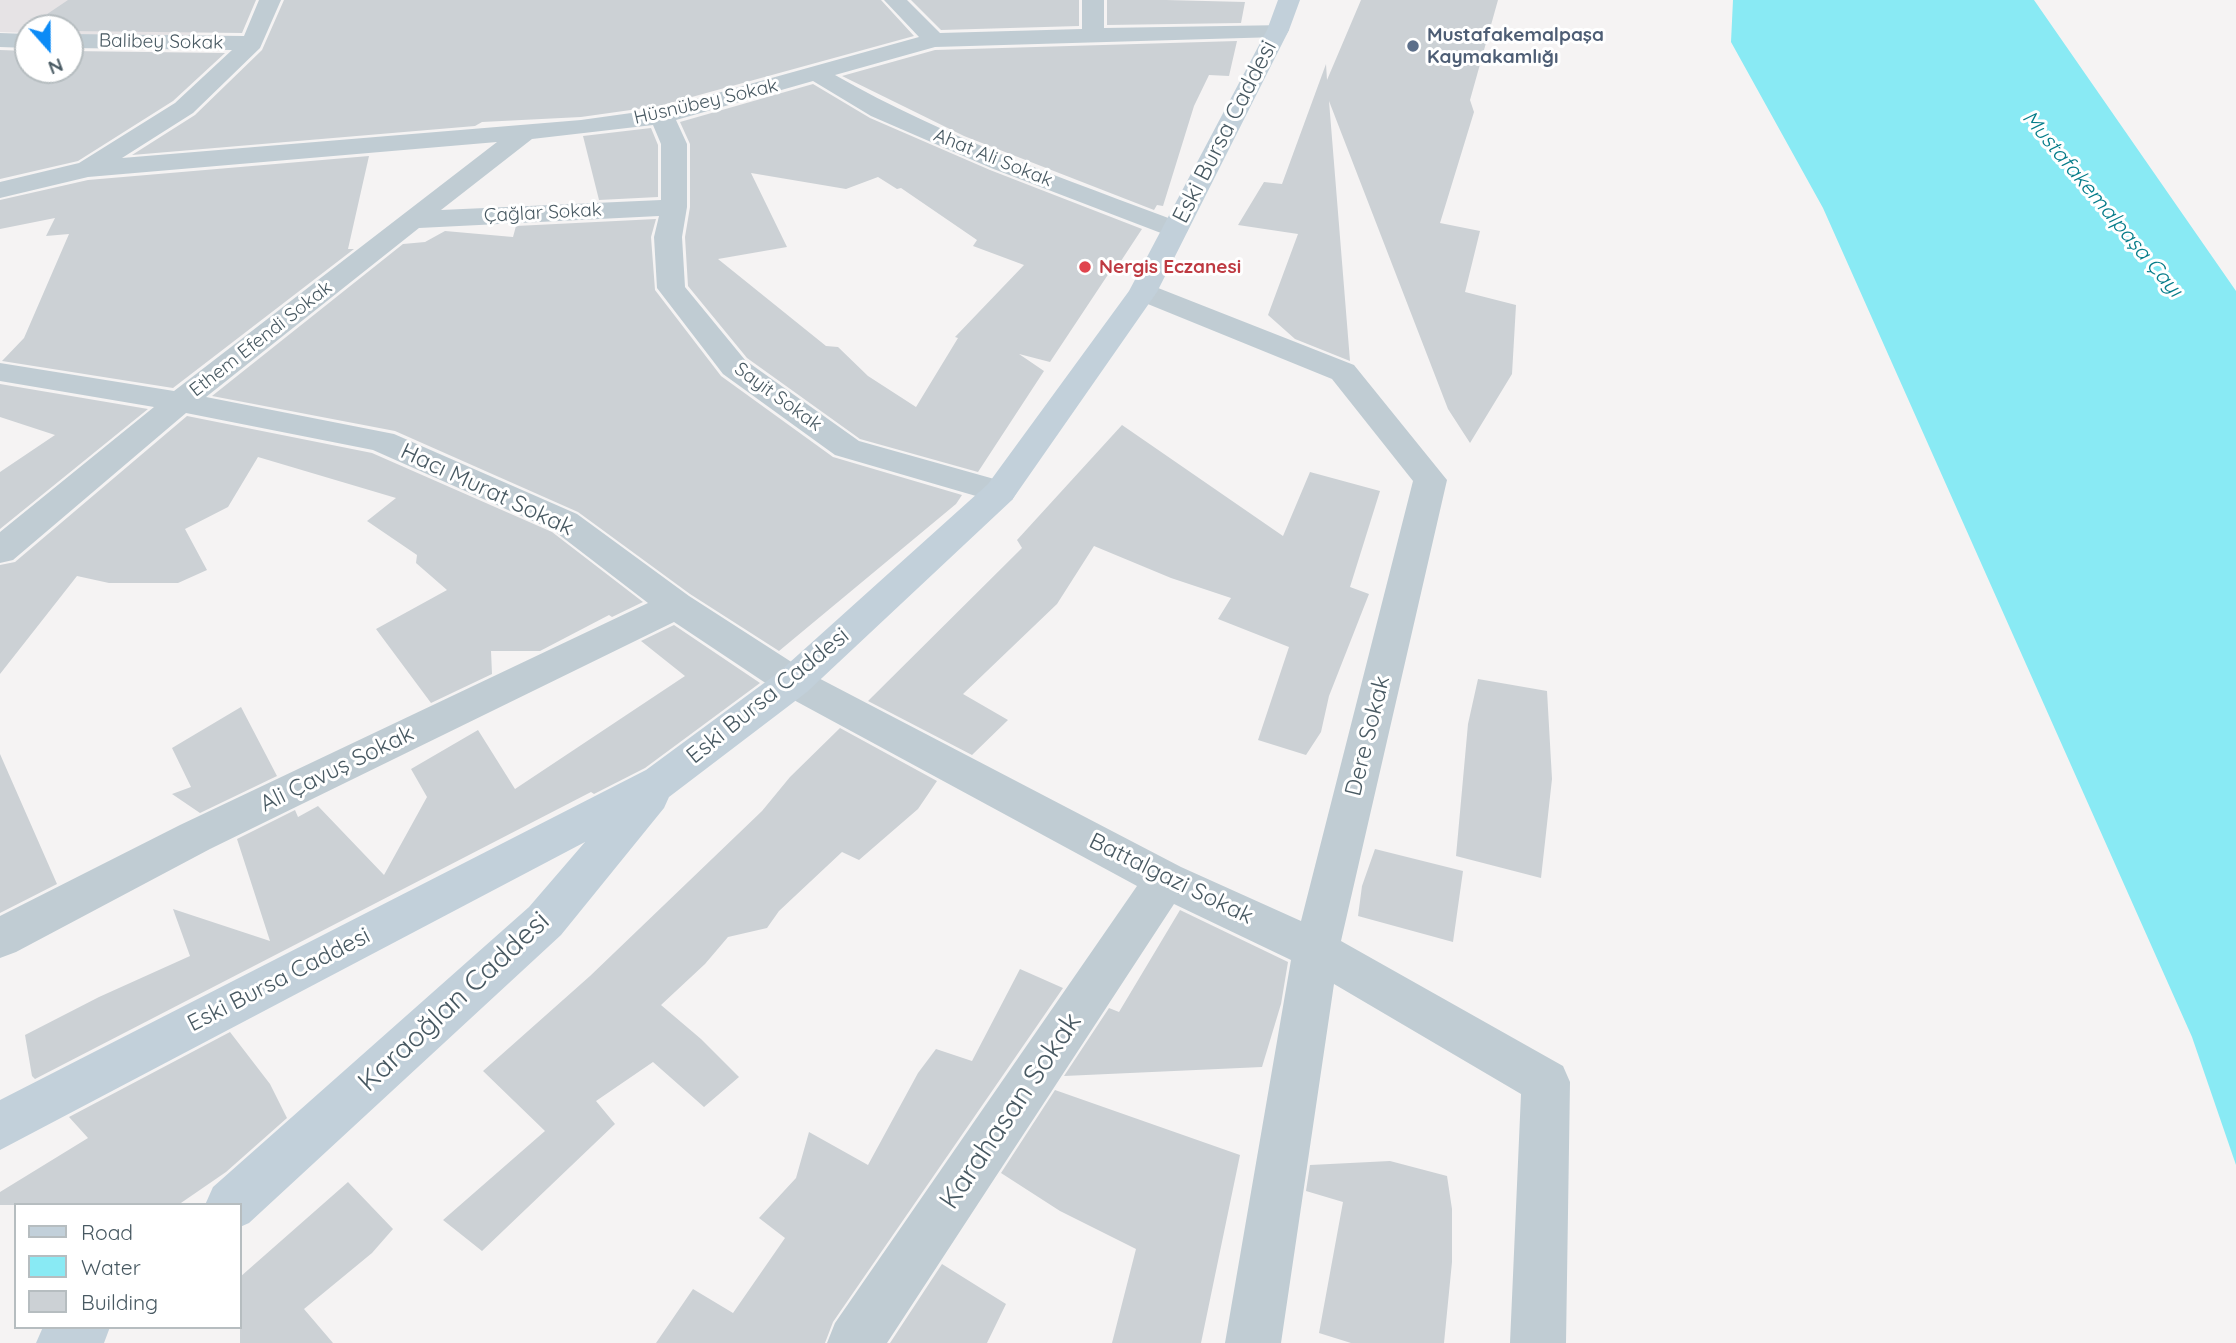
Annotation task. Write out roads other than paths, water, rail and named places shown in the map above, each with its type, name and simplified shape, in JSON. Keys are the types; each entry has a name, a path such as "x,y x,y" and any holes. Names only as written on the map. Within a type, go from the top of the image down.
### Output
{"street":[{"path":"0,190 88,169 184,108 252,43 270,0"},
{"path":"895,0 934,40"},
{"path":"1093,0 1093,35"},
{"name":"Hüsnübey Sokak","path":"88,169 526,131 662,116 934,40 1093,35 1283,15"},
{"name":"Eski Bursa Caddesi","path":"0,1126 661,782 793,682 1000,492 1143,292 1283,15"},
{"name":"Balibey Sokak","path":"84,41 252,43"},
{"name":"Ahat Ali Sokak","path":"817,74 880,111 1000,163 1174,230"},
{"name":"Sayit Sokak","path":"662,116 674,144 674,206 668,237 671,288 734,367 847,448 1000,492"},
{"name":"Ethem Efendi Sokak","path":"0,551 180,402 526,131"},
{"name":"Çağlar Sokak","path":"412,220 674,206"},
{"name":"Dere Sokak","path":"1143,292 1343,372 1430,480 1316,950 1253,1343"},
{"name":"Hacı Murat Sokak","path":"0,372 180,402 382,441 565,522 676,605 793,682"},
{"name":"Ali Çavuş Sokak","path":"0,938 195,837 676,605"},
{"name":"Battalgazi Sokak","path":"793,682 1166,880 1316,950 1546,1082 1538,1343"},
{"name":"Karaoğlan Caddesi","path":"233,1203 545,921 661,782"},
{"name":"Karahasan Sokak","path":"855,1343 1166,880"},
{"path":"64,1343 81,1329"}],"water":[{"name":"Mustafakemalpaşa Çayı","path":"1733,0 2034,0 2236,291 2236,1165 2192,1037 1823,208 1731,42"}],"place":[{"name":"Mustafakemalpaşa Kaymakamlığı","path":"1413,46"},
{"name":"Nergis Eczanesi","path":"1085,267"}]}
